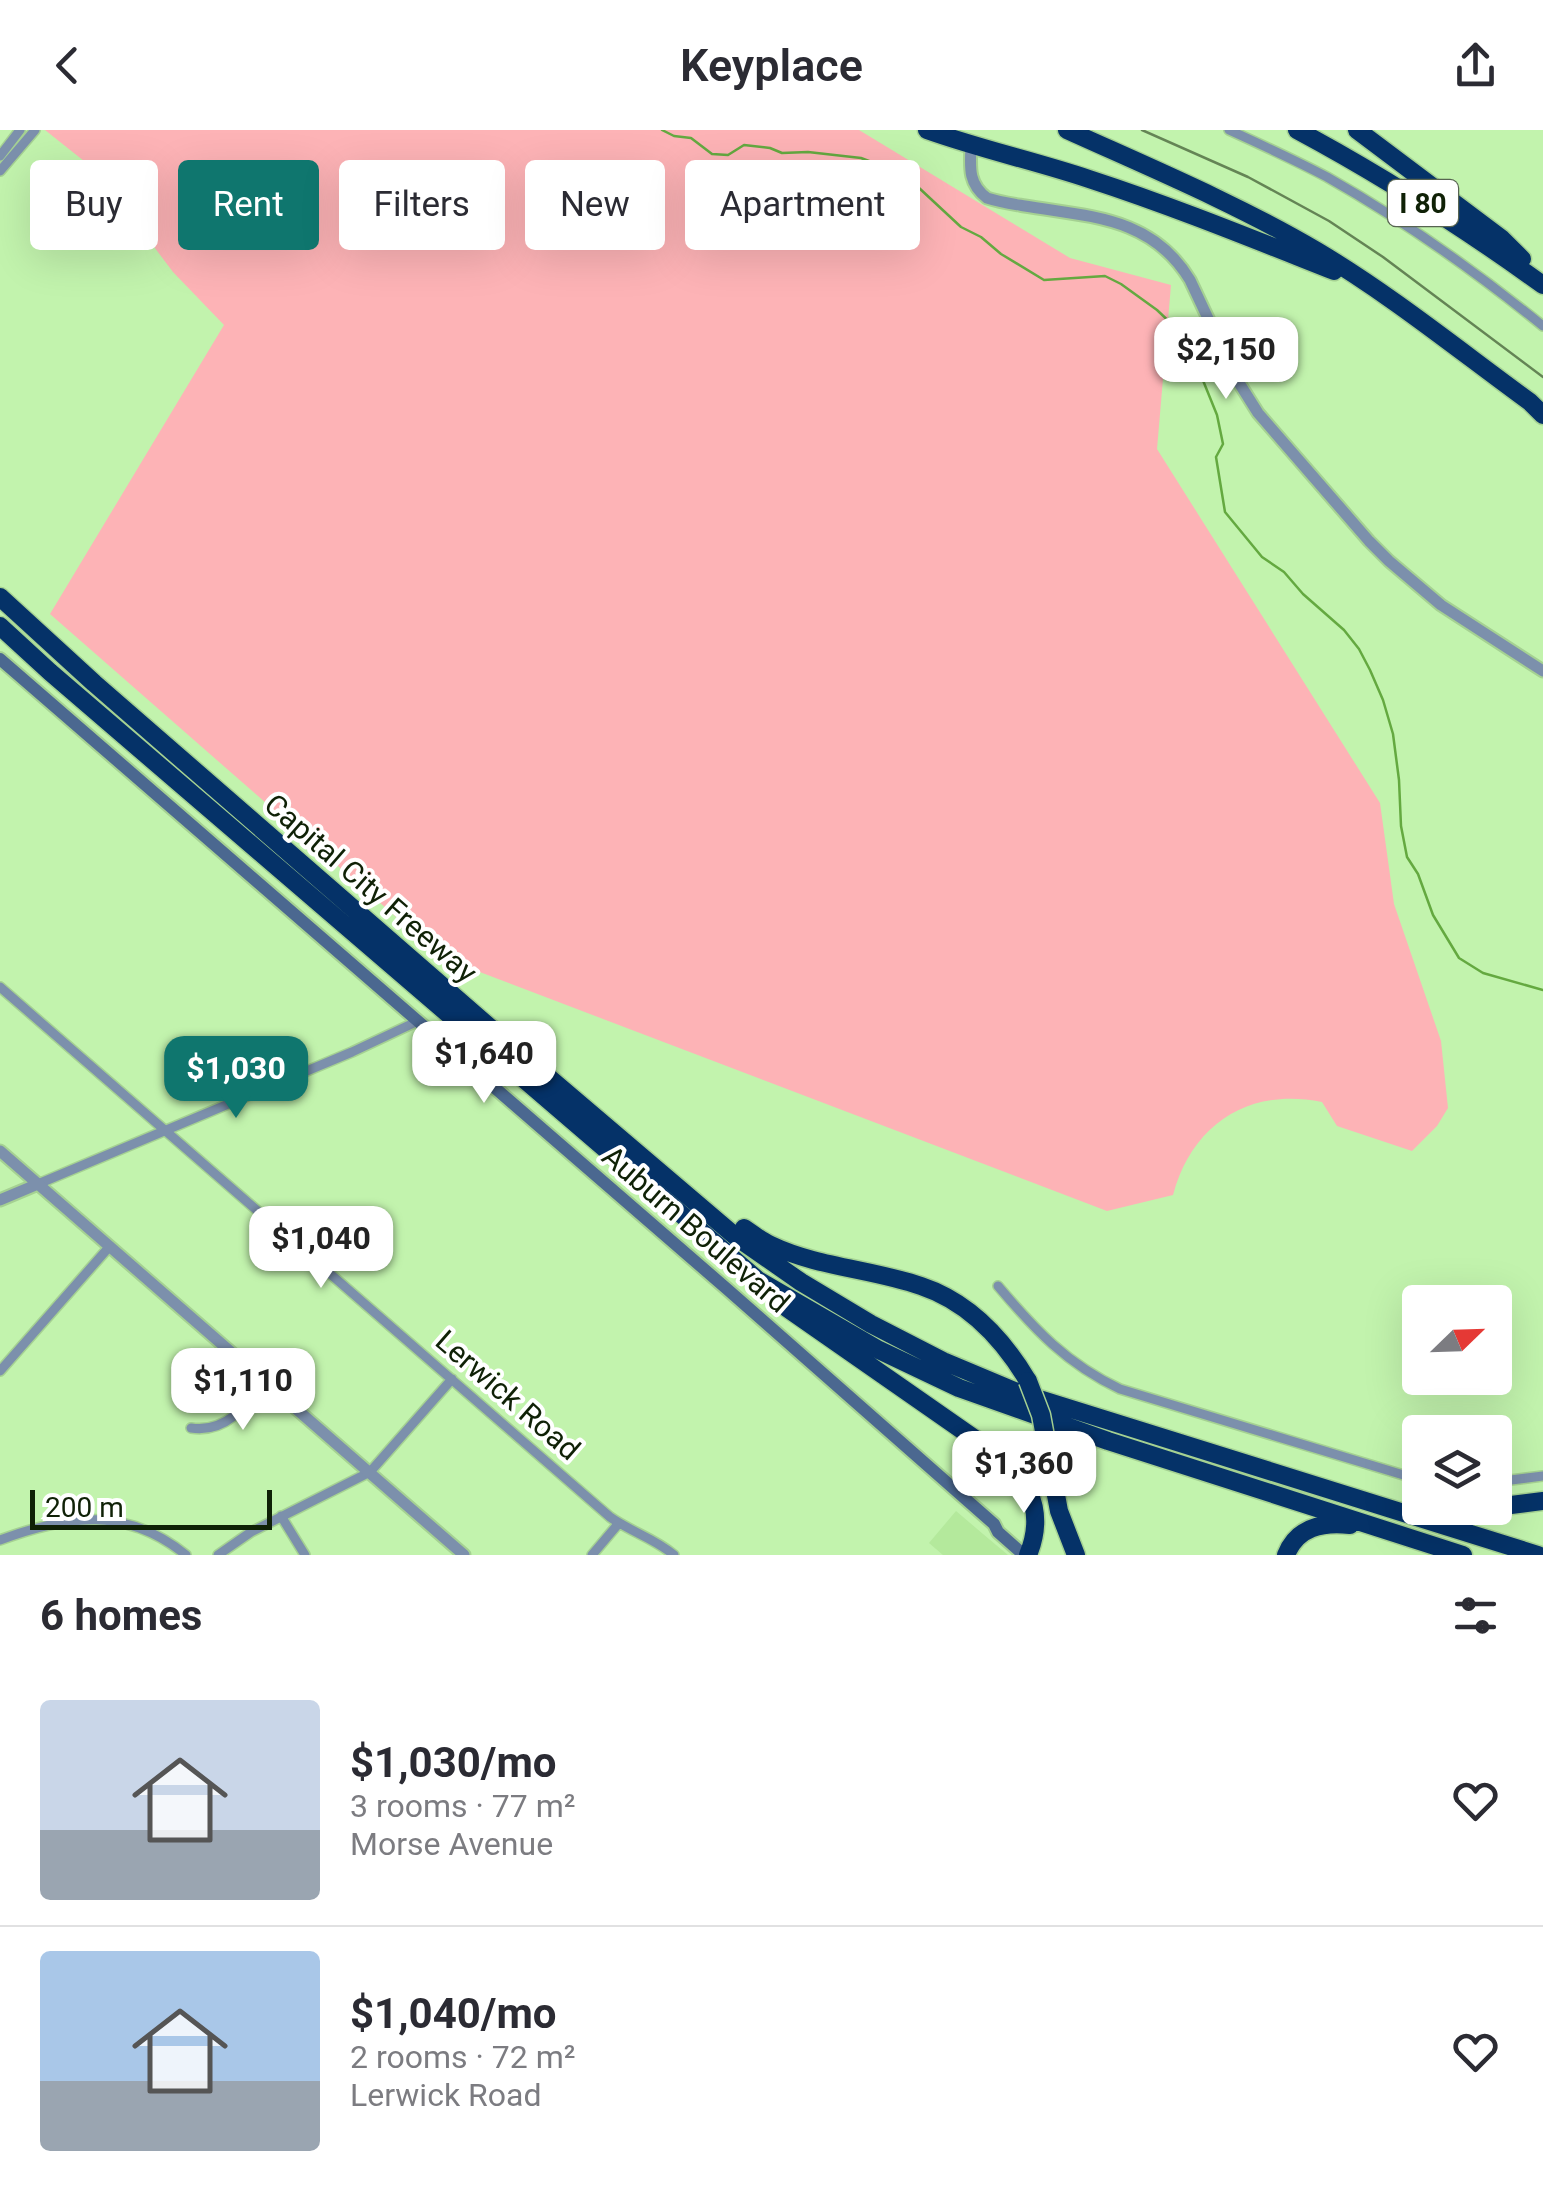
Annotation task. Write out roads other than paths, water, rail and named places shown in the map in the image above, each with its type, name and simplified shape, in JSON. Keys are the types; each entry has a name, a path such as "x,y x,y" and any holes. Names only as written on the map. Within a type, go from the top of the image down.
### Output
{"highway":[{"path":"926,130 971,138 1179,210 1371,287"},
{"path":"1067,130 1275,228 1332,260 1543,415"},
{"name":"I 80","path":"1297,130 1360,164 1543,283"},
{"path":"1349,130 1379,146"},
{"path":"1357,130 1502,239 1543,283"},
{"name":"Capital City Freeway","path":"0,597 94,684 735,1236 801,1282 870,1324 943,1361 1032,1397 1538,1555"},
{"name":"Capital City Freeway","path":"0,627 758,1280 879,1350 959,1388 1094,1436 1463,1555"},
{"path":"636,1151 770,1245 922,1286 951,1299 978,1318 1000,1340 1028,1382 1041,1415 1060,1512 1076,1555"},
{"path":"758,1280 796,1315 1008,1462 1032,1496 1036,1516 1030,1554"},
{"path":"1298,1479 1402,1500"},
{"path":"1512,1505 1543,1502"},
{"path":"1286,1555 1300,1534 1321,1524 1380,1529"}],"main road":[{"name":"Auburn Boulevard","path":"0,659 728,1288 994,1524 1005,1528 1030,1554"}],"street":[{"path":"1229,130 1326,177 1389,216 1490,283 1543,326"},
{"path":"0,156 26,132"},
{"path":"0,171 26,132"},
{"path":"971,138 972,180 987,198 1116,222 1162,245 1190,280 1236,378 1258,414 1369,540 1418,587 1543,671"},
{"name":"Lerwick Road","path":"0,986 619,1524 659,1543 674,1555"},
{"path":"0,1200 418,1021"},
{"path":"0,1151 464,1555"},
{"path":"0,1370 110,1246"},
{"path":"998,1286 1066,1358 1120,1389 1402,1475"},
{"path":"191,1428 213,1428 227,1421 250,1399 262,1379"},
{"path":"218,1555 251,1532 370,1472 452,1379"},
{"path":"1512,1480 1543,1476"},
{"path":"281,1516 305,1555"},
{"path":"0,1540 59,1521 104,1520 152,1534 186,1555"},
{"path":"592,1555 619,1524"}],"waterway":[{"path":"662,130 691,138 712,154 728,155 744,145 782,153 861,158 890,169 918,187 961,227 1044,280 1105,276 1157,310 1177,329 1217,415 1223,444 1216,457 1225,512 1262,557 1284,572 1344,630 1370,670 1393,734 1407,857 1418,874 1433,915 1459,958 1483,973 1543,990"}],"tram line":[{"path":"1142,130 1248,177 1329,221 1543,377"}]}
